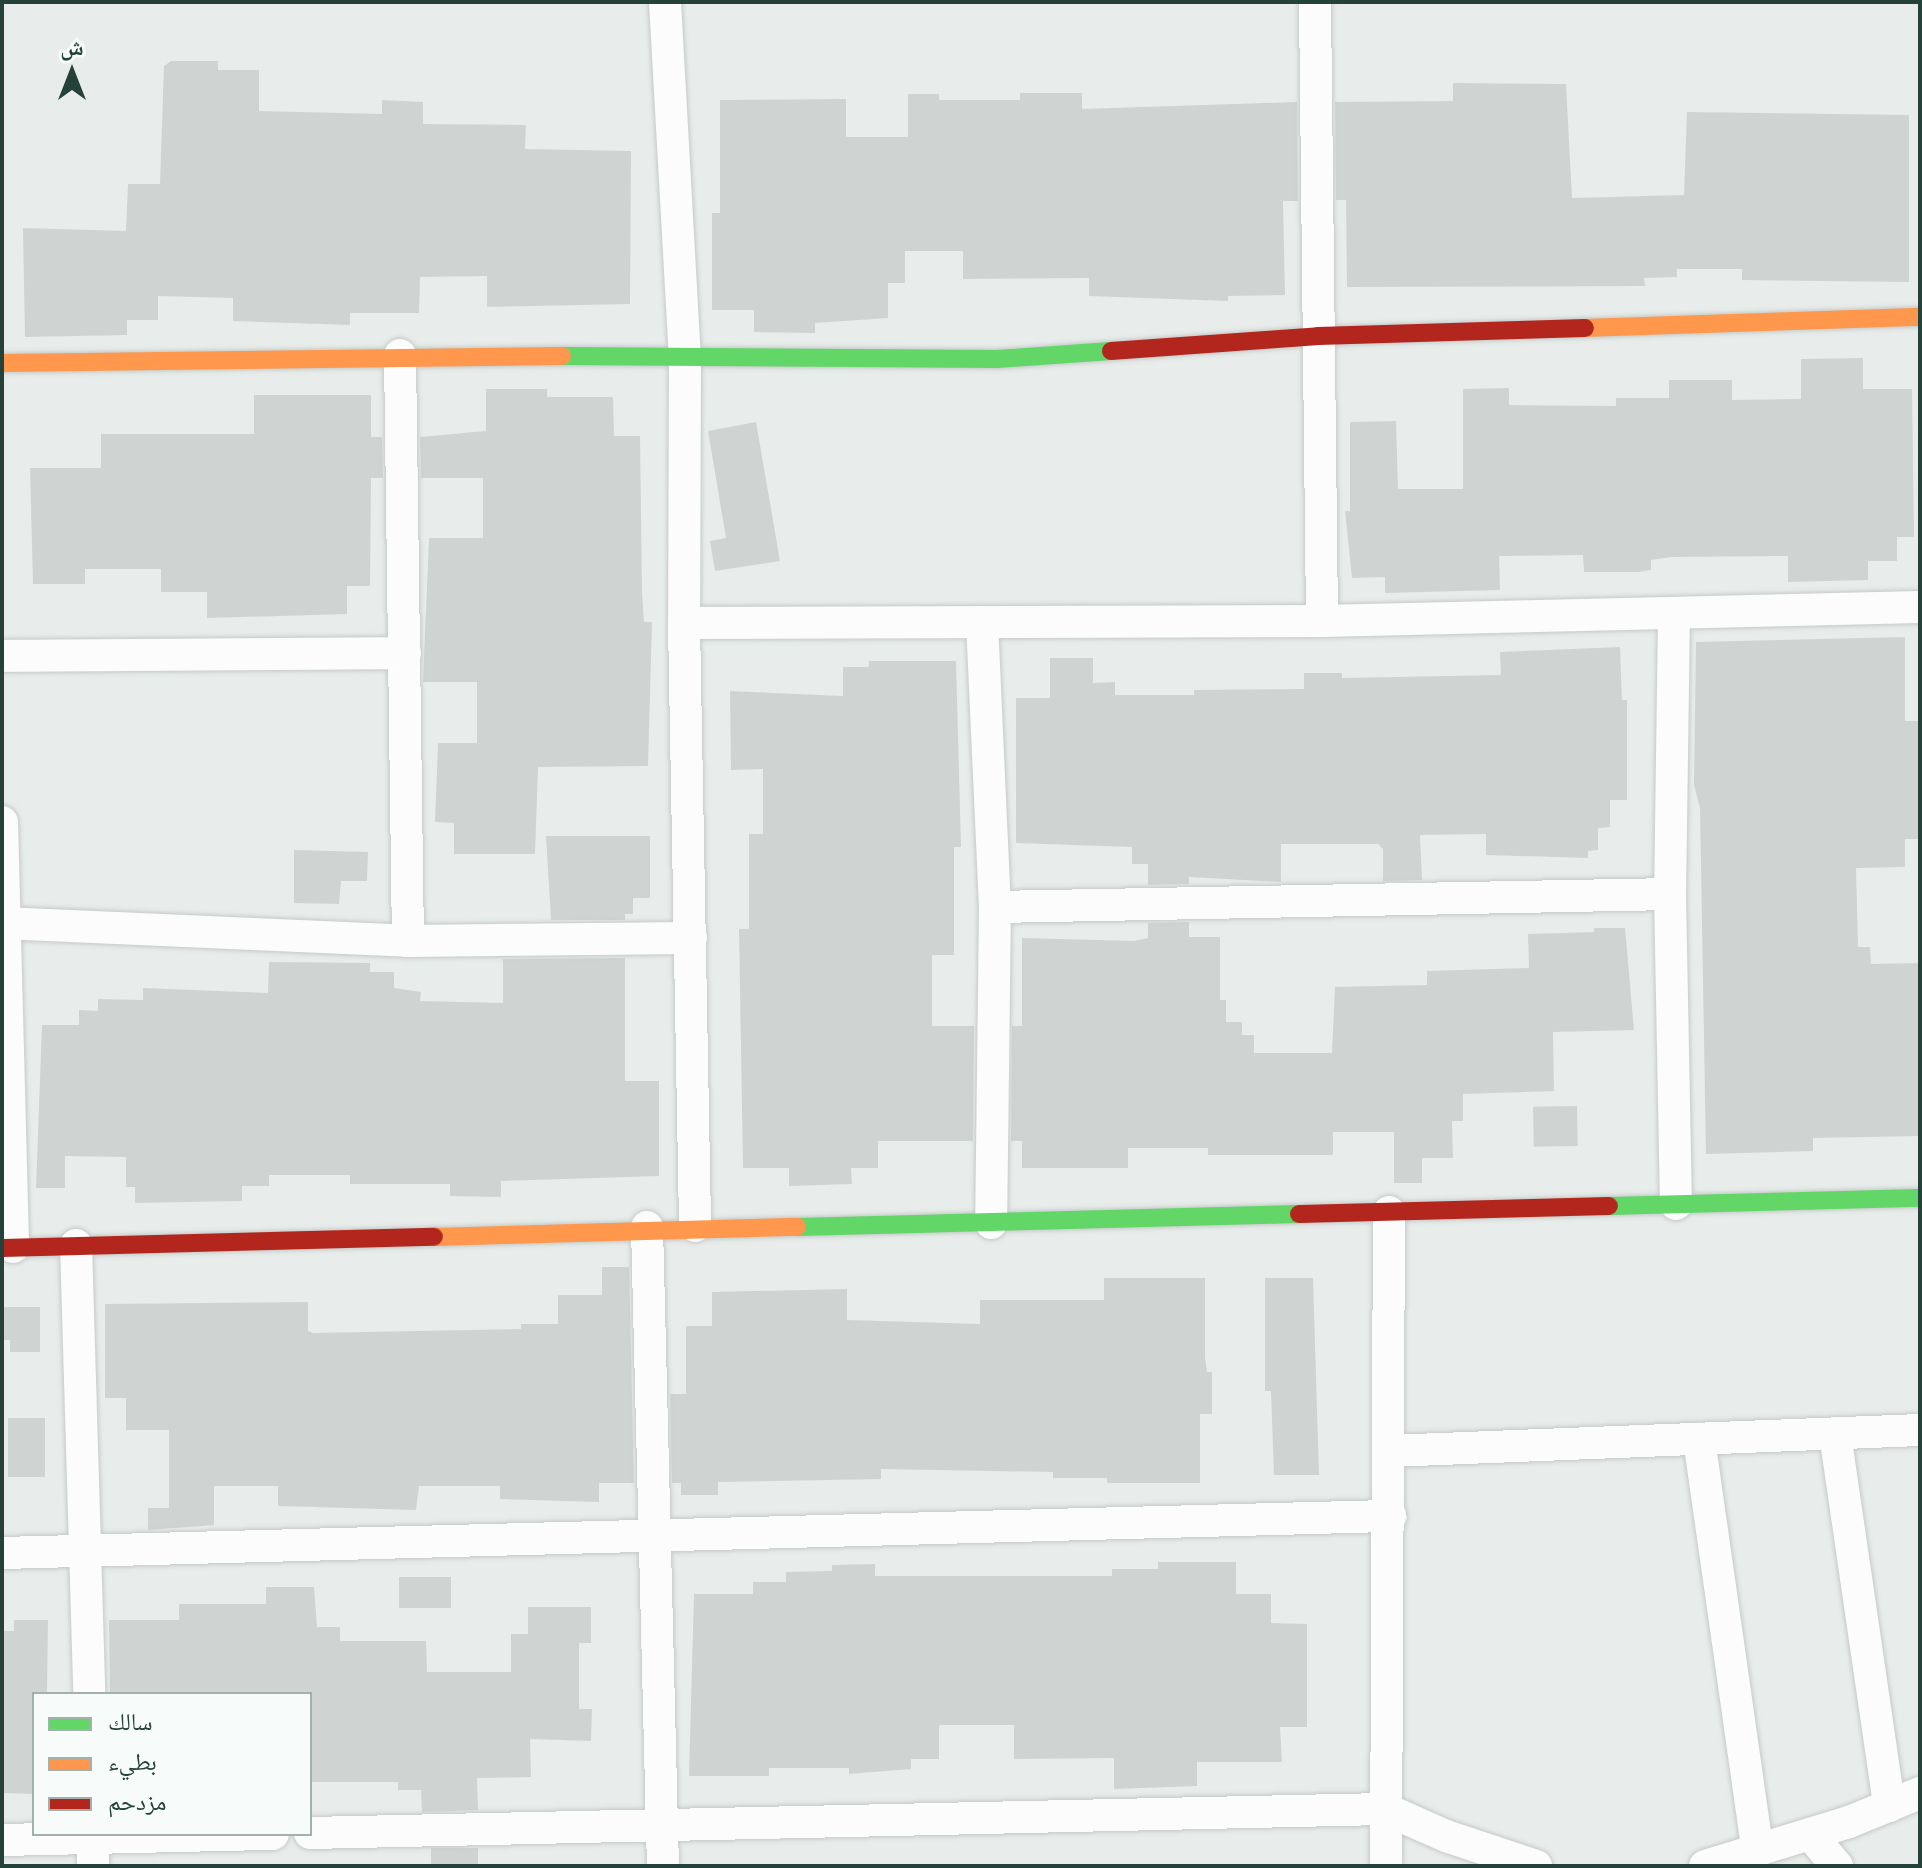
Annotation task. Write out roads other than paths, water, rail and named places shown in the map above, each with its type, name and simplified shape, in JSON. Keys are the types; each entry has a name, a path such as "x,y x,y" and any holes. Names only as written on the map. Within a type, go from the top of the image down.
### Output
{"street":[{"path":"665,2 685,358 684,623 695,1226"},
{"path":"1315,2 1322,621"},
{"path":"2,363 400,355 997,359 1318,336 1920,317"},
{"path":"400,355 408,941"},
{"path":"684,623 1322,621 1920,607"},
{"path":"1674,613 1670,894 1676,1204"},
{"path":"982,622 995,907 991,1223"},
{"path":"2,656 405,653"},
{"path":"2,822 8,1247 647,1227 991,1223 1920,1198"},
{"path":"995,907 1670,894"},
{"path":"3,923 408,941 691,938"},
{"path":"1386,1866 1391,1516 1389,1212"},
{"path":"647,1227 663,1866"},
{"path":"76,1245 89,1692"},
{"path":"1390,1451 1920,1430"},
{"path":"1835,1434 1889,1806"},
{"path":"1699,1439 1758,1852"},
{"path":"2,1553 1391,1516"},
{"path":"1705,1866 1758,1852 1920,1793"},
{"path":"312,1833 1385,1809 1446,1836 1536,1866"},
{"path":"1810,1834 1837,1866"},
{"path":"2,1840 93,1846 243,1836"}]}
